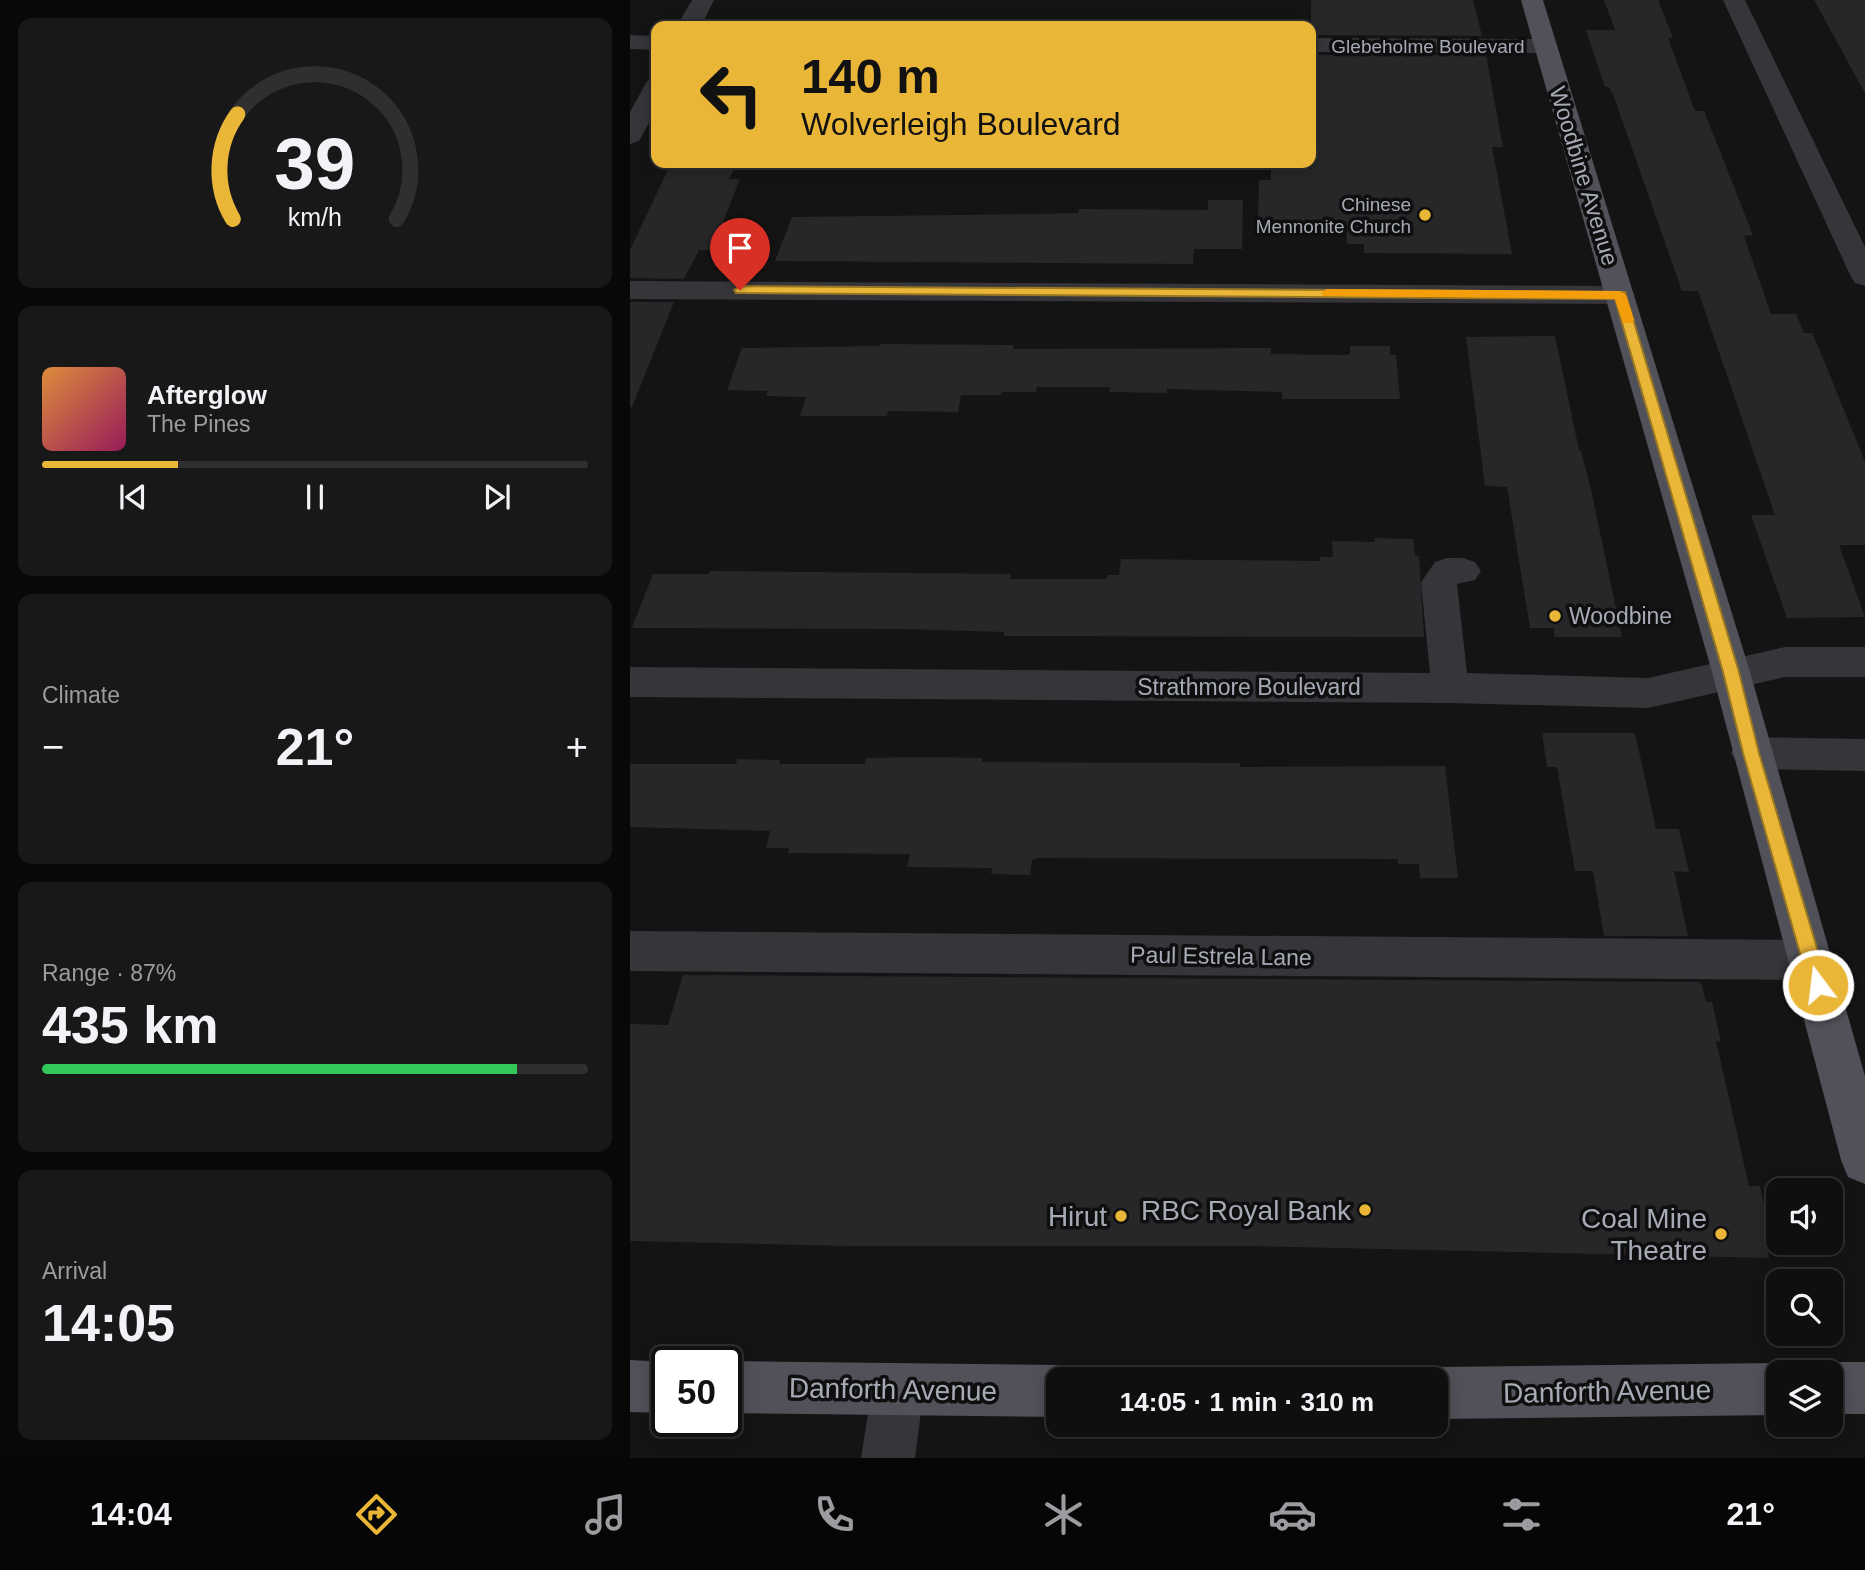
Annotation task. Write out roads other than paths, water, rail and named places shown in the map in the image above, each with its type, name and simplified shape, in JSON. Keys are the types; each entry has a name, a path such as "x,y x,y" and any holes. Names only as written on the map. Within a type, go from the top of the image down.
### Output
{"main road":[{"name":"Woodbine Avenue","path":"1532,0 1731,672 1751,753 1812,960 1865,1160"},
{"path":"630,1387 651,1387"},
{"name":"Danforth Avenue","path":"742,1387 1046,1391"},
{"name":"Danforth Avenue","path":"1448,1393 1766,1388"},
{"path":"1843,1388 1865,1388"}],"street":[{"path":"692,21 703,0"},
{"path":"1734,0 1865,277"},
{"path":"630,43 651,43"},
{"name":"Glebeholme Boulevard","path":"1316,45 1544,46"},
{"path":"630,136 651,96"},
{"path":"630,290 1620,295"},
{"path":"1450,688 1439,582 1447,572 1463,571"},
{"name":"Strathmore Boulevard","path":"630,682 1450,688 1648,693 1731,672 1785,662 1865,662"},
{"path":"1751,753 1865,755"},
{"name":"Paul Estrela Lane","path":"630,951 1812,960"},
{"path":"888,1458 898,1389"}],"place":[{"name":"Chinese Mennonite Church","path":"1425,215"},
{"name":"Woodbine","path":"1555,616"},
{"name":"RBC Royal Bank","path":"1365,1210"},
{"name":"Hirut","path":"1121,1216"},
{"name":"Coal Mine Theatre","path":"1721,1234"}]}
